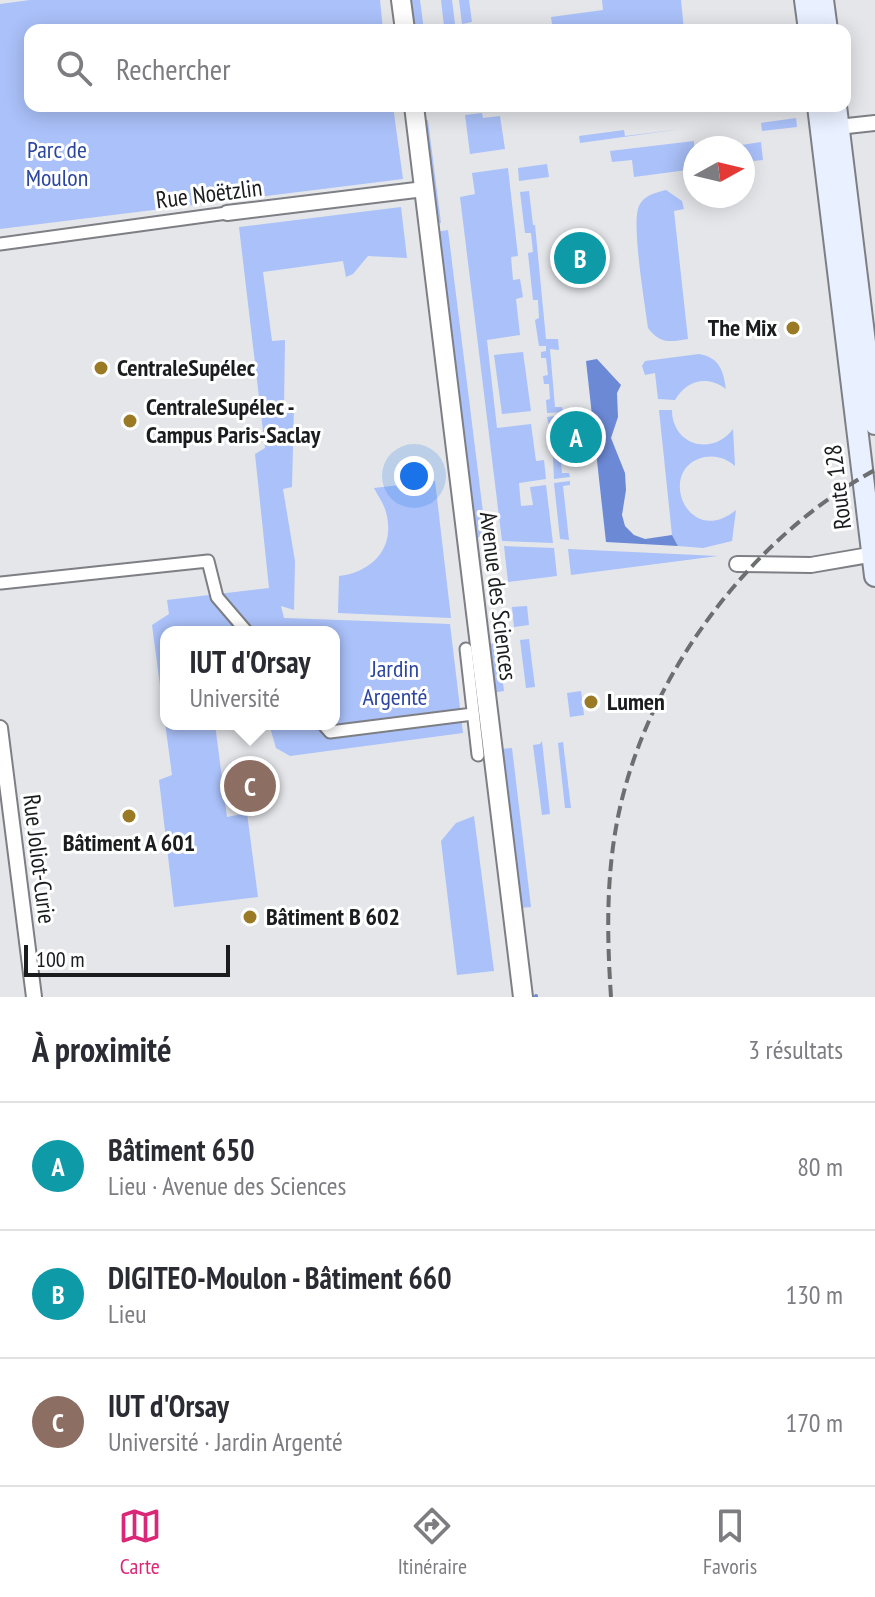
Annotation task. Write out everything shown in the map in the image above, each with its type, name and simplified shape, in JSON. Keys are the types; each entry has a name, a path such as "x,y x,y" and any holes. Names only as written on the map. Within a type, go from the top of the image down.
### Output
{"main road":[{"path":"805,0 808,24"},
{"path":"823,0 826,24"},
{"name":"Route 128","path":"819,112 875,576"},
{"name":"Route 128","path":"837,116 875,424"}],"street":[{"path":"401,0 404,24"},
{"name":"Avenue des Sciences","path":"415,112 523,997"},
{"path":"837,116 875,123"},
{"name":"Rue Noëtzlin","path":"0,244 424,189"},
{"path":"737,564 811,565 874,554"},
{"path":"1,583 208,561 217,597 242,626"},
{"path":"466,649 477,720 478,755"},
{"path":"328,730 477,720"},
{"name":"Rue Joliot-Curie","path":"0,728 34,997"}],"green space":[{"name":"Parc de Moulon","path":"30,0 380,0 382,24 24,24 24,112 394,112 403,179 0,229 0,4"},
{"path":"407,0 420,0 423,24 410,24"},
{"path":"441,0 452,0 455,24 444,24"},
{"path":"459,0 469,0 472,22 462,24"},
{"path":"602,0 681,0 683,24 552,24 551,17 603,10"},
{"path":"482,113 483,118 500,116 505,149 470,154 465,115"},
{"path":"796,118 797,127 762,131 761,123"},
{"path":"422,120 428,120 441,223 435,224"},
{"path":"681,129 580,143 579,136 624,130 625,136"},
{"path":"683,142 683,171 634,177 632,160 612,162 610,151"},
{"path":"761,142 763,160 755,161 755,143"},
{"path":"547,164 549,177 519,181 518,168"},
{"path":"508,168 518,256 511,257 513,280 520,279 523,297 516,299 520,335 487,340 497,428 531,424 536,461 544,460 546,479 519,483 521,506 533,505 530,487 546,485 553,543 502,541 460,197 475,194 472,173"},
{"path":"666,190 682,201 684,209 674,211 688,339 661,339 648,328 639,264 637,215 641,202 650,195"},
{"path":"529,191 546,339 558,339 559,350 550,349 555,407 562,407 563,412 547,413 549,384 544,384 543,376 548,375 546,358 541,358 546,346 539,346 535,320 539,318 538,300 533,300 528,253 533,252 531,233 525,233 520,192"},
{"name":"Jardin Argenté","path":"401,207 407,258 368,256 353,274 346,277 343,261 263,272 272,341 285,340 284,406 294,406 292,487 283,489 295,561 294,610 281,606 284,618 450,624 463,733 290,756 276,748 271,730 340,730 340,626 160,626 160,685 152,625 169,614 167,600 269,588 255,454 265,448 239,227"},
{"path":"448,230 486,536 474,538 436,232"},
{"path":"523,352 531,411 502,414 494,355"},
{"path":"699,354 716,362 726,389 712,382 698,382 685,388 675,400 658,399 655,373 645,375 642,366 645,361"},
{"path":"659,410 672,410 679,432 695,443 715,443 733,429 735,466 722,458 705,457 690,464 682,475 680,489 683,502 691,513 703,520 719,520 736,510 732,541 703,548 678,546 672,535"},
{"path":"563,415 563,419 557,420 562,473 569,473 570,477 554,479 552,437 547,417"},
{"path":"435,481 451,618 338,613 339,576 351,574 371,563 379,556 388,537 386,512 374,488"},
{"path":"570,481 570,485 563,486 569,540 560,539 554,483"},
{"path":"504,546 554,548 557,576 508,582"},
{"path":"568,549 718,556 571,575"},
{"path":"527,606 529,625 514,627 512,607"},
{"path":"529,639 535,687 526,688 520,640"},
{"path":"498,643 504,691 492,693 486,644"},
{"path":"581,691 584,715 570,717 567,693"},
{"path":"166,730 216,730 227,817 247,813 258,897 174,907 159,780 172,775"},
{"path":"542,741 550,814 542,815 533,745"},
{"path":"563,742 571,808 565,808 558,743"},
{"path":"512,748 531,907 519,908 500,749"},
{"path":"474,816 494,971 457,975 441,841 456,823"}],"shaded area":[{"path":"597,359 621,385 617,393 618,417 611,438 625,473 622,515 625,526 634,535 645,539 672,535 678,546 606,542 586,361"}],"railway":[{"path":"611,997 608,909 613,844 631,769 651,717 677,666 708,619 745,574 785,534 829,499 875,470"}],"place":[{"name":"DIGITEO-Moulon - Bâtiment 660","path":"580,258"},
{"name":"The Mix","path":"793,328"},
{"name":"CentraleSupélec","path":"101,368"},
{"name":"CentraleSupélec - Campus Paris-Saclay","path":"130,421"},
{"name":"Bâtiment 650","path":"576,437"},
{"name":"Lumen","path":"591,702"},
{"name":"IUT d'Orsay","path":"250,786"},
{"name":"Bâtiment A 601","path":"129,816"},
{"name":"Bâtiment B 602","path":"250,917"}]}
